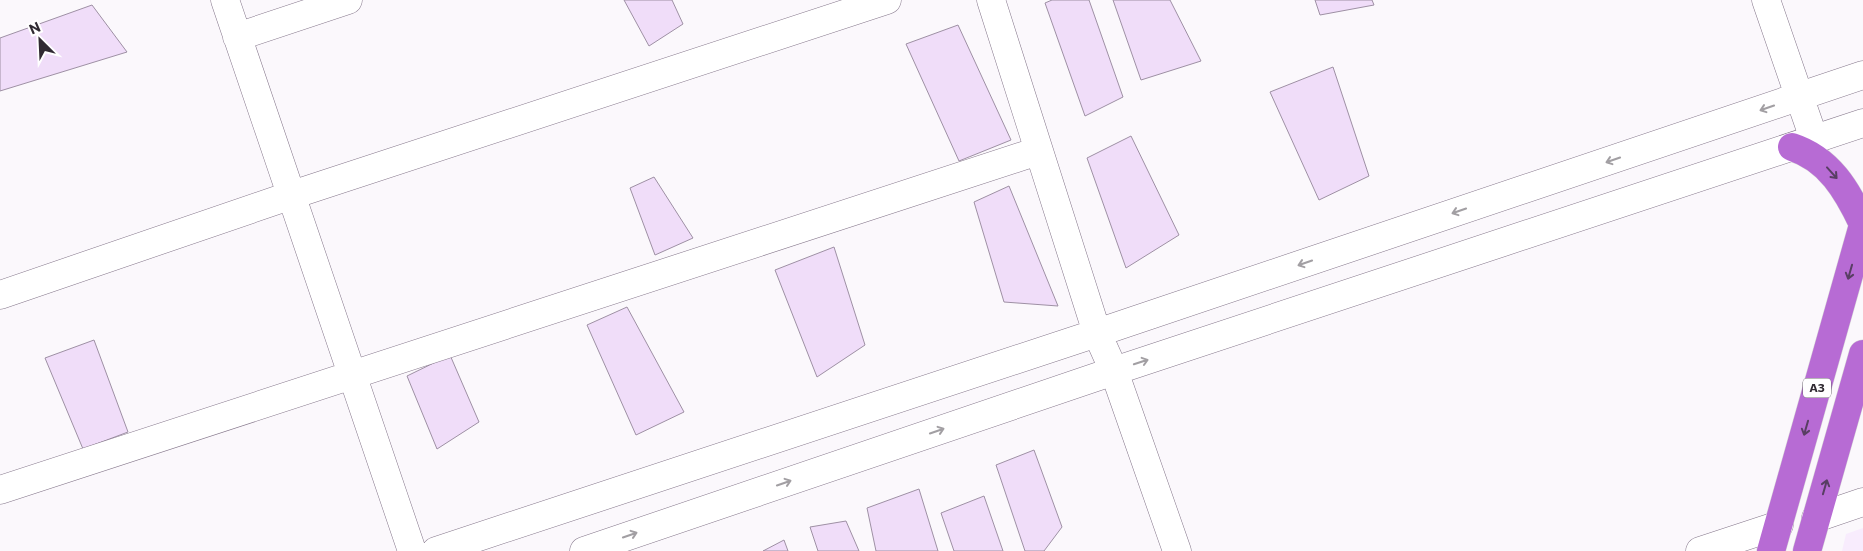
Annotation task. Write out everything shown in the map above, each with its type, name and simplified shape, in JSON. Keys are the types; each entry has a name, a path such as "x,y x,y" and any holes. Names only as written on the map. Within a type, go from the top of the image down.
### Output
{"highway":[{"path":"1803,143 1842,185 1863,224"},
{"name":"A3","path":"1771,551 1863,224"},
{"name":"A3","path":"1807,551 1863,354"}],"street":[{"path":"225,0 412,551"},
{"path":"237,36 348,0"},
{"path":"0,295 292,195 887,0"},
{"path":"991,0 1097,333 1114,371 1168,549"},
{"path":"1766,0 1800,97 1803,143"},
{"path":"436,551 1097,333 1863,76"},
{"path":"584,551 1114,371 1863,123"},
{"path":"0,490 352,373 1038,151"},
{"path":"1816,518 1863,502"},
{"path":"1700,551 1779,525"}],"shaded area":[{"path":"1863,528 1863,551 1842,551 1846,534"}],"building":[{"path":"624,0 672,0 683,24 649,46"},
{"path":"1052,0 1089,0 1123,97 1085,116 1045,3"},
{"path":"1113,0 1170,0 1201,61 1141,80"},
{"path":"1315,0 1372,0 1374,5 1320,15"},
{"path":"92,5 127,52 0,91 0,38"},
{"path":"958,25 1011,140 959,161 906,44"},
{"path":"1333,67 1369,176 1319,200 1270,92"},
{"path":"1131,136 1179,235 1126,268 1087,158"},
{"path":"654,177 693,238 655,255 630,188"},
{"path":"1009,186 1058,306 1004,302 974,202"},
{"path":"834,247 865,345 817,377 775,270"},
{"path":"627,307 684,412 636,435 587,325"},
{"path":"94,340 128,432 83,449 45,358"},
{"path":"450,355 479,422 437,449 407,376"},
{"path":"1034,450 1062,527 1044,551 1025,551 996,465"},
{"path":"919,489 938,551 876,551 867,508"},
{"path":"984,496 1003,551 954,551 941,513"},
{"path":"846,521 859,551 818,551 810,527"},
{"path":"784,540 788,551 763,551"}]}
